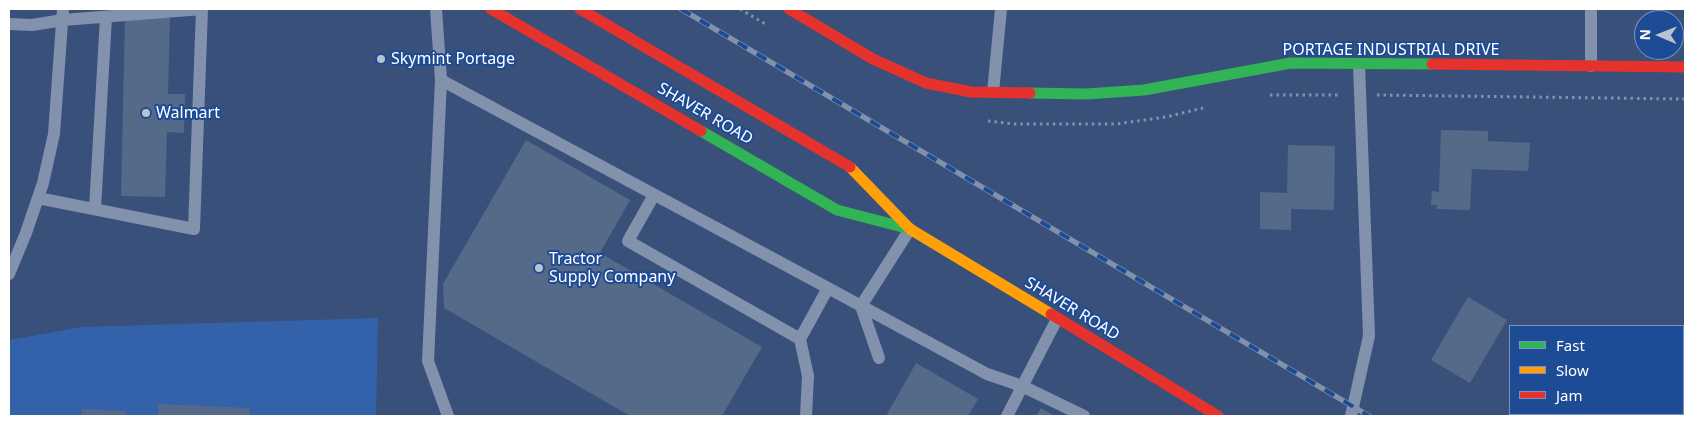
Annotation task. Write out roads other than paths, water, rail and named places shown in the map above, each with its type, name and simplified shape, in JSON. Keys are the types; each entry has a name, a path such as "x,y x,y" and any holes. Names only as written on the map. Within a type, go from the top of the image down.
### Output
{"main road":[{"name":"SHAVER ROAD","path":"491,9 837,210 910,230"},
{"name":"SHAVER ROAD","path":"580,9 851,168 910,230 1218,416"},
{"name":"PORTAGE INDUSTRIAL DRIVE","path":"789,9 873,59 926,83 971,92 1086,94 1144,90 1291,63 1685,67"}],"lane":[{"path":"9,24 32,25 63,14 106,16 202,9 194,229 38,198"},
{"path":"436,9 441,80 428,361 448,416"},
{"path":"992,92 1001,9"},
{"path":"1591,9 1591,66"},
{"path":"9,274 38,198 54,134 63,14"},
{"path":"96,209 106,16"},
{"path":"1351,416 1369,336 1358,64"},
{"path":"441,80 987,374 1022,386 1084,416"},
{"path":"654,195 628,241 800,339"},
{"path":"861,306 910,230"},
{"path":"806,416 808,376 800,339 828,288"},
{"path":"861,306 879,358"},
{"path":"1007,416 1057,319"}],"railway":[{"path":"681,9 1369,416"}],"place":[{"name":"Skymint Portage","path":"381,59"},
{"name":"Walmart","path":"146,113"},
{"name":"Tractor Supply Company","path":"539,268"}]}
